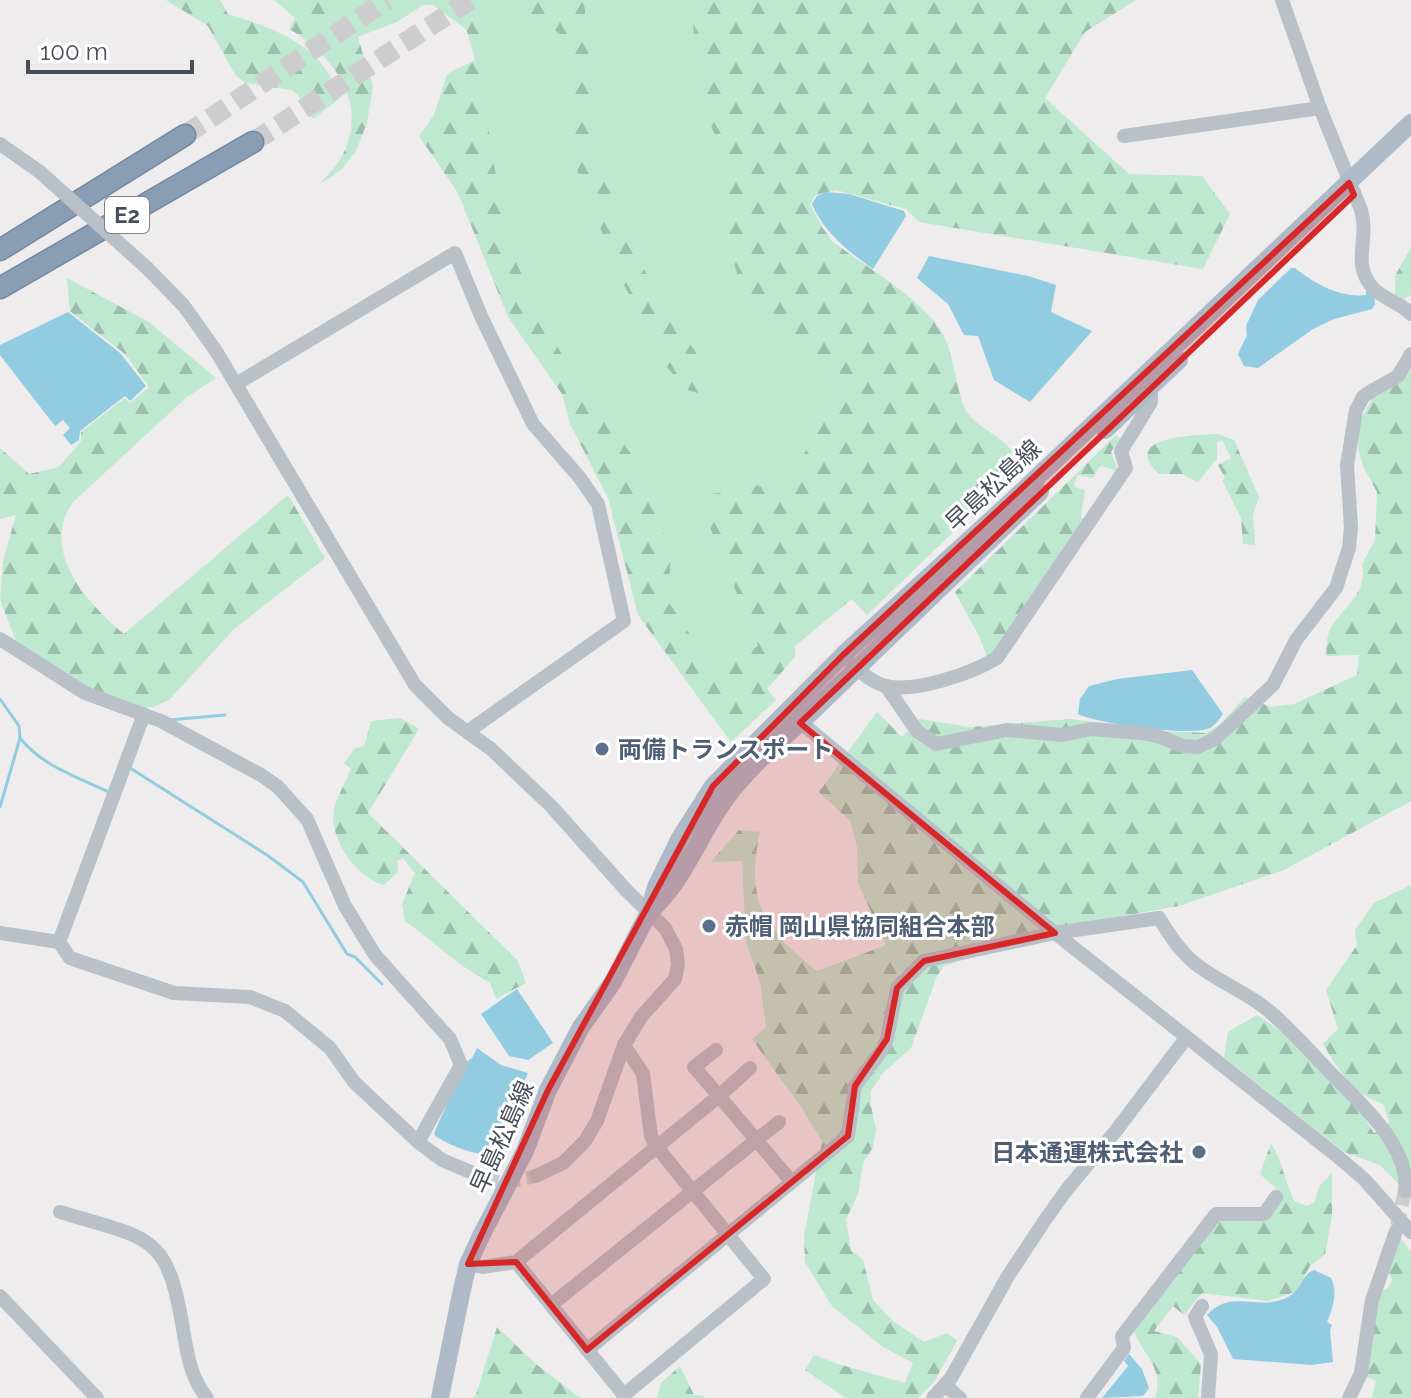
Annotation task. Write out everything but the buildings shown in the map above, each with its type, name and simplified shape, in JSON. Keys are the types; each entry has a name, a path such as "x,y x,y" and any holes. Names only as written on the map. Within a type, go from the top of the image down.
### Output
{"highway":[{"name":"E2","path":"0,250 185,135"},
{"name":"E2","path":"0,288 253,142"}],"main road":[{"name":"早島松島線","path":"849,662 957,568 1151,387 1352,189 1411,123"},
{"name":"早島松島線","path":"440,1398 468,1264 525,1151 548,1090 581,1027 613,982 649,912 656,887 680,838 713,786 793,716 1014,499 1352,189 1411,141"}],"street":[{"path":"1282,0 1365,224 1360,264 1362,273 1379,294 1411,314"},
{"path":"1124,136 1320,108"},
{"path":"0,144 40,172 167,287 200,327 400,662 431,703 491,749 551,806 665,928 676,949 678,965 675,979 641,1017 624,1045 597,1121 585,1141 563,1163 536,1176"},
{"path":"236,384 455,253 481,316 533,424 580,478 598,504 624,621 467,732"},
{"path":"849,662 886,686 917,731 936,744 1007,730 1062,735 1091,729 1158,736 1183,746 1198,747 1215,739 1273,685 1296,640 1336,588 1349,548 1351,527 1347,465 1356,410 1363,397 1398,376 1411,354"},
{"path":"886,686 911,686 967,673 997,658 1126,468 1121,451 1151,402 1151,387"},
{"path":"0,639 85,693 144,714 261,775 277,786 307,819 345,906 375,955 450,1039 461,1065 418,1142"},
{"path":"59,942 144,714"},
{"path":"793,716 1055,933 1364,1179 1403,1232 1372,1300 1361,1373 1349,1398"},
{"path":"587,1350 848,1136 855,1086 887,1039 892,1005 901,982 924,961 1055,933 1159,918 1182,951 1198,966 1232,984 1265,1008 1361,1101 1402,1161 1407,1181 1405,1191"},
{"path":"0,933 59,942 70,958 174,993 250,997 285,1011 330,1048 354,1082 418,1142 442,1160 485,1178"},
{"path":"960,1398 942,1393 1008,1276 1068,1188 1186,1038"},
{"path":"516,1262 624,1395 764,1279 656,1146 651,1136 643,1074 624,1045"},
{"path":"716,1050 694,1067 791,1181"},
{"path":"468,1264 482,1267 516,1262 750,1068"},
{"path":"551,1305 779,1122"},
{"path":"1087,1398 1124,1348 1122,1336 1216,1214 1264,1214 1276,1197"},
{"path":"60,1212 132,1234 154,1246 166,1261 173,1278 189,1366 207,1398"},
{"path":"0,1296 97,1398"},
{"path":"1202,1306 1195,1317 1211,1354 1208,1398"}],"highlighted area":[{"path":"1349,183 1354,195 800,723 1055,933 924,961 897,988 887,1039 855,1086 848,1136 587,1350 516,1262 468,1264 548,1090 713,786 843,655"}],"green space":[{"path":"166,0 220,0 228,14 296,42 322,65 340,98 313,119 291,90 246,83 236,76 208,26"},
{"path":"274,0 321,0 357,35 373,86 367,123 356,151 341,170 320,184 341,158 350,135 352,116 349,98 332,66 319,51 289,29 295,18"},
{"path":"315,0 460,0 471,33 433,5 423,5 397,22 355,38"},
{"path":"458,0 468,0 481,8 490,149 517,264 543,321 573,374 634,458 654,502 671,554 668,601 716,675 758,646 700,502 710,494 720,493 733,481 770,488 783,477 815,437 831,408 843,376 755,307 740,281 730,253 729,185 724,156 705,112 692,0 1136,0 1085,32 1045,98 1129,174 1202,176 1230,214 1203,269 919,222 906,209 836,190 816,195 810,204 833,242 910,298 936,323 947,344 967,412 1012,451 1018,470 867,615 852,599 795,646 795,657 767,689 776,700 731,742 638,615 608,498 570,424 562,394 508,317 458,193 419,136 434,115 447,74 475,60"},
{"path":"464,0 695,0 845,374 760,647 715,678 666,603 571,376 541,324 515,265 488,149 478,10"},
{"path":"502,0 584,0 596,150 630,242 662,304 695,351 704,386 698,393 684,389 664,363 622,281 571,155 566,38 534,16"},
{"path":"1411,247 1411,295 1404,299 1395,295 1395,276"},
{"path":"67,278 149,322 216,378 187,397 73,502 64,520 61,539 64,557 72,575 96,607 124,634 288,495 325,558 234,629 169,700 153,707 139,707 88,689 16,641 0,600 3,561 16,515 0,519 0,448 29,474 59,467 81,441 81,432 125,398 130,403 149,387 126,355 70,311"},
{"path":"1411,370 1411,801 1284,870 1179,906 1066,926 944,966 937,976 911,1048 882,1074 871,1091 876,1130 873,1147 863,1163 858,1194 846,1219 851,1250 863,1260 873,1300 894,1322 924,1342 947,1333 957,1340 934,1382 918,1398 846,1398 805,1370 814,1355 905,1383 913,1363 883,1347 832,1306 805,1262 804,1236 822,1141 752,1039 766,1027 760,982 746,942 742,861 711,862 739,830 760,832 755,876 763,911 783,941 817,971 886,945 858,883 857,847 850,821 819,792 877,712 902,737 919,719 970,727 1071,719 1206,733 1219,725 1245,697 1271,707 1294,704 1357,675 1359,655 1326,656 1329,633 1358,592 1363,575 1362,564 1375,540 1377,492 1358,449 1359,421 1376,393"},
{"path":"1218,434 1234,440 1259,497 1253,516 1255,545 1243,544 1241,518 1222,480 1225,478 1218,465 1231,458 1222,440 1217,442 1217,459 1198,482 1182,474 1159,474 1149,461 1148,452 1165,440"},
{"path":"1116,435 1120,439 1111,452 1118,471 1102,466 1093,478 1077,475 1074,487 1085,490 1081,517 1085,522 997,653 988,659 955,592"},
{"path":"400,718 419,729 368,813 518,961 526,983 496,999 490,983 405,921 402,904 415,873 403,858 397,861 398,872 384,885 373,881 353,864 339,842 333,817 351,769 344,763 355,748 364,747 371,721"},
{"path":"1411,885 1411,1197 1380,1165 1344,1152 1224,1057 1228,1032 1257,1015 1292,1039 1354,1101 1374,1133 1386,1131 1389,1121 1383,1104 1355,1087 1323,1044 1338,1029 1326,990 1357,945 1355,930 1374,903"},
{"path":"1271,1143 1294,1201 1307,1206 1314,1203 1320,1185 1332,1173 1332,1216 1325,1254 1310,1266 1295,1292 1268,1301 1202,1293 1184,1315 1173,1306 1154,1331 1177,1337 1201,1364 1198,1398 1155,1398 1158,1388 1155,1370 1134,1330 1215,1217 1266,1218 1278,1194 1275,1187 1260,1174"},
{"path":"1398,1235 1411,1252 1411,1398 1372,1398 1376,1380 1364,1376 1378,1293 1389,1287 1392,1279 1388,1272"},
{"path":"497,1327 536,1364 580,1398 475,1398"},
{"path":"680,1366 694,1395 705,1398 657,1398 661,1383"}],"water":[{"path":"826,192 849,194 904,211 906,216 873,269 838,241 817,215 812,204 817,196"},
{"path":"929,256 1028,276 1056,285 1051,312 1092,331 1030,402 994,380 978,336 964,335 948,304 917,278"},
{"path":"1291,268 1337,292 1366,295 1366,290 1369,290 1370,295 1374,295 1375,304 1372,309 1334,319 1313,329 1258,368 1244,366 1238,354 1258,300"},
{"path":"68,312 120,353 146,386 130,401 125,396 80,431 79,440 71,445 63,435 70,428 63,420 55,426 0,355 0,345"},
{"path":"1192,670 1223,714 1210,728 1184,731 1144,728 1078,714 1080,699 1089,686 1117,679"},
{"path":"517,989 553,1043 528,1060 509,1056 481,1014"},
{"path":"477,1048 501,1065 528,1073 495,1148 495,1156 457,1147 434,1133 466,1062"},
{"path":"1314,1270 1331,1278 1333,1283 1334,1300 1327,1322 1332,1325 1333,1362 1312,1365 1233,1359 1217,1327 1207,1315 1216,1307 1234,1301 1273,1302 1284,1299"},
{"path":"1129,1354 1142,1369 1149,1388 1143,1396 1102,1398 1128,1366 1124,1361"}],"waterway":[{"path":"0,699 19,726 20,738 0,807"},
{"path":"169,720 225,715"},
{"path":"20,738 49,763 110,790"},
{"path":"130,768 267,855 303,882 347,954 355,957 382,984"}],"tunnel":[{"path":"185,135 387,0"},
{"path":"253,142 470,0"},
{"path":"485,1178 511,1181 536,1176"},
{"path":"1397,1226 1405,1191"}],"place":[{"name":"両備トランスポート","path":"602,749"},
{"name":"赤帽 岡山県協同組合本部","path":"709,926"},
{"name":"日本通運株式会社","path":"1199,1152"}]}
